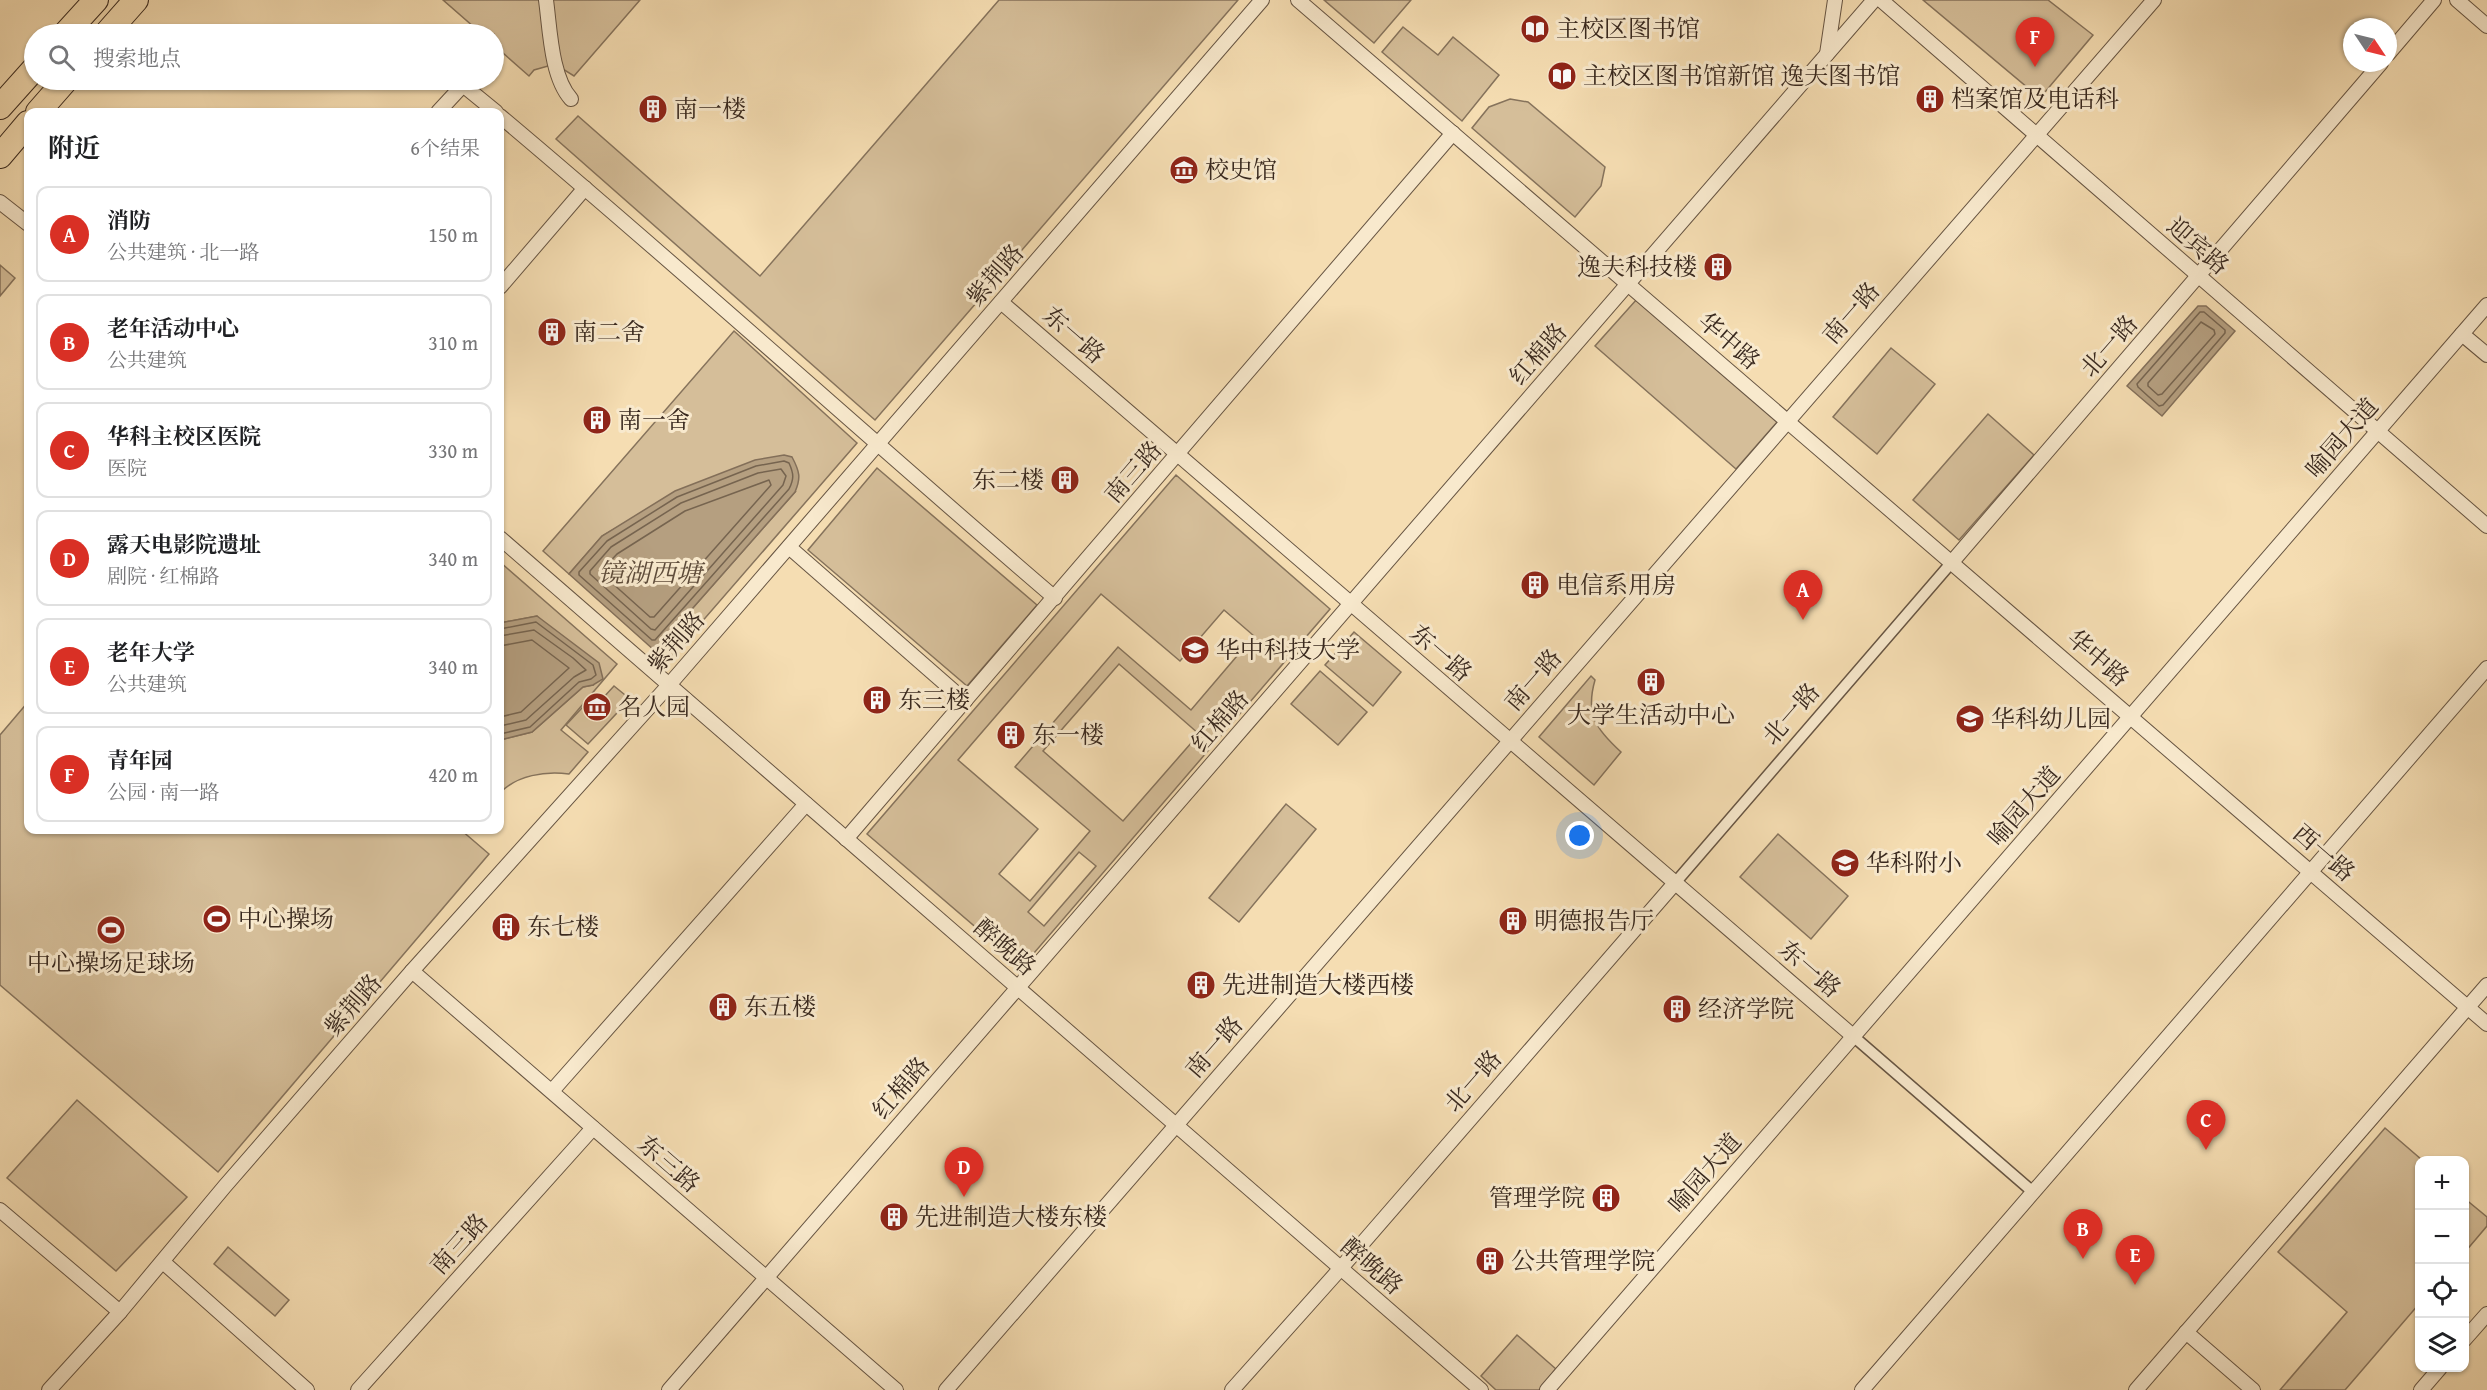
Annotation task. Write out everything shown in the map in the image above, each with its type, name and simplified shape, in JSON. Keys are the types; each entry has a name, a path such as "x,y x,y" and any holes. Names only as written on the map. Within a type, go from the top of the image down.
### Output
{"highway":[{"path":"74,24 96,0"},
{"path":"115,24 136,0"},
{"path":"0,107 24,80"},
{"path":"42,108 57,90"},
{"path":"0,156 24,128"}],"street":[{"path":"546,0 555,64 565,93 571,99"},
{"name":"紫荆路","path":"49,1390 120,1312 225,1186 412,971 669,685 1262,0"},
{"name":"华中路","path":"1298,0 2131,716"},
{"path":"1827,54 1835,0"},
{"name":"红棉路","path":"669,1390 1874,0"},
{"name":"迎宾路","path":"1881,0 2487,526"},
{"name":"南一路","path":"946,1390 2154,0"},
{"path":"2397,43 2434,0"},
{"path":"2457,0 2487,26"},
{"name":"北一路","path":"1232,1390 1341,1268 1675,883 2373,72"},
{"path":"442,108 458,90"},
{"path":"469,90 491,108"},
{"path":"504,119 1055,597"},
{"name":"南三路","path":"846,838 1454,134"},
{"path":"504,282 585,188"},
{"path":"0,202 24,221"},
{"name":"东一路","path":"1001,302 1853,1036"},
{"name":"喻园大道","path":"1547,1390 2487,305"},
{"path":"2462,334 2487,355"},
{"name":"醉晚路","path":"504,541 1481,1390"},
{"path":"789,547 965,701"},
{"path":"1862,1390 2487,668"},
{"name":"西一路","path":"2131,716 2487,1024"},
{"path":"552,1091 806,804"},
{"name":"东三路","path":"412,971 896,1390"},
{"path":"2136,1390 2487,985"},
{"path":"1853,1036 2033,1192"},
{"name":"南三路","path":"358,1390 593,1128"},
{"path":"0,1210 120,1312"},
{"path":"163,1262 307,1390"},
{"path":"2469,1334 2487,1314"},
{"path":"2186,1332 2253,1390"},
{"path":"2421,1390 2437,1372"}],"shaded area":[{"path":"443,0 640,0 574,76 555,64 534,70 529,76 504,54 504,24 471,24"},
{"path":"999,0 1238,0 875,420 556,139 578,116 760,276"},
{"path":"1324,0 1411,0 1374,43"},
{"path":"1923,0 2048,0 2093,35 2040,98"},
{"path":"1403,27 1438,55 1453,37 1499,75 1462,121 1382,52"},
{"path":"1510,99 1528,102 1605,167 1601,186 1575,217 1472,128 1489,107"},
{"path":"0,265 15,278 0,296"},
{"path":"1637,299 1778,421 1736,469 1595,346"},
{"path":"734,331 857,443 667,662 655,651 795,492 630,520 602,536 569,574 543,551"},
{"path":"1891,348 1935,384 1877,454 1833,417"},
{"path":"1988,414 2034,455 1959,540 1913,500"},
{"path":"877,468 1037,605 967,686 808,550"},
{"path":"1176,475 1330,609 1022,967 867,834","holes":["1101,594 1180,661 1224,610 1254,636 1191,710 1118,647 1015,767 1090,831 1030,901 999,874 1038,829 958,760","1119,664 1199,734 1123,821 1043,751","1079,852 1096,866 1044,926 1028,912"]},
{"path":"504,565 617,664 561,730 588,752 569,774 550,773 523,778 504,790 504,739 532,732 583,687 593,685 537,616 504,622"},
{"path":"1354,632 1401,672 1373,706 1325,665"},
{"path":"1320,671 1367,712 1338,745 1291,704"},
{"path":"1591,676 1595,680 1591,703 1595,720 1605,736 1621,752 1594,785 1539,737"},
{"path":"614,686 630,699 588,744 566,725 595,694 602,699"},
{"name":"中心操场","path":"24,707 24,834 466,834 489,854 218,1172 0,985 0,735"},
{"path":"1286,804 1316,829 1239,922 1209,898"},
{"path":"1778,834 1848,896 1811,939 1740,877"},
{"path":"77,1100 187,1197 116,1271 7,1178"},
{"path":"2385,1128 2417,1156 2415,1156 2415,1309 2345,1390 2280,1390 2347,1312 2278,1252"},
{"path":"2469,1202 2487,1217 2487,1226 2469,1247"},
{"path":"228,1247 289,1300 275,1316 214,1264"},
{"path":"1517,1335 1556,1369 1539,1390 1496,1390 1481,1376"}],"water":[{"path":"2198,306 2206,306 2235,331 2162,416 2127,386"},
{"name":"镜湖西塘","path":"784,455 792,457 798,471 799,479 795,492 655,651 569,574 602,536 675,491 755,460"},
{"path":"537,616 599,663 603,679 593,685 583,687 532,732 504,739 504,622"}],"place":[{"name":"主校区图书馆","path":"1535,29"},
{"name":"青年园","path":"2035,67"},
{"name":"主校区图书馆新馆 逸夫图书馆","path":"1562,76"},
{"name":"档案馆及电话科","path":"1930,99"},
{"name":"南一楼","path":"653,109"},
{"name":"校史馆","path":"1184,170"},
{"name":"逸夫科技楼","path":"1718,267"},
{"name":"南二舍","path":"552,332"},
{"name":"南一舍","path":"597,420"},
{"name":"东二楼","path":"1065,480"},
{"name":"电信系用房","path":"1535,585"},
{"name":"消防","path":"1803,620"},
{"name":"华中科技大学","path":"1195,650"},
{"name":"大学生活动中心","path":"1651,682"},
{"name":"东三楼","path":"877,700"},
{"name":"名人园","path":"597,707"},
{"name":"华科幼儿园","path":"1970,719"},
{"name":"东一楼","path":"1011,735"},
{"name":"华科附小","path":"1845,863"},
{"name":"中心操场","path":"217,919"},
{"name":"明德报告厅","path":"1513,921"},
{"name":"东七楼","path":"506,927"},
{"name":"中心操场足球场","path":"111,930"},
{"name":"先进制造大楼西楼","path":"1201,985"},
{"name":"东五楼","path":"723,1007"},
{"name":"经济学院","path":"1677,1009"},
{"name":"华科主校区医院","path":"2206,1150"},
{"name":"露天电影院遗址","path":"964,1197"},
{"name":"管理学院","path":"1606,1198"},
{"name":"先进制造大楼东楼","path":"894,1217"},
{"name":"老年活动中心","path":"2083,1259"},
{"name":"公共管理学院","path":"1490,1261"},
{"name":"老年大学","path":"2135,1285"}]}
